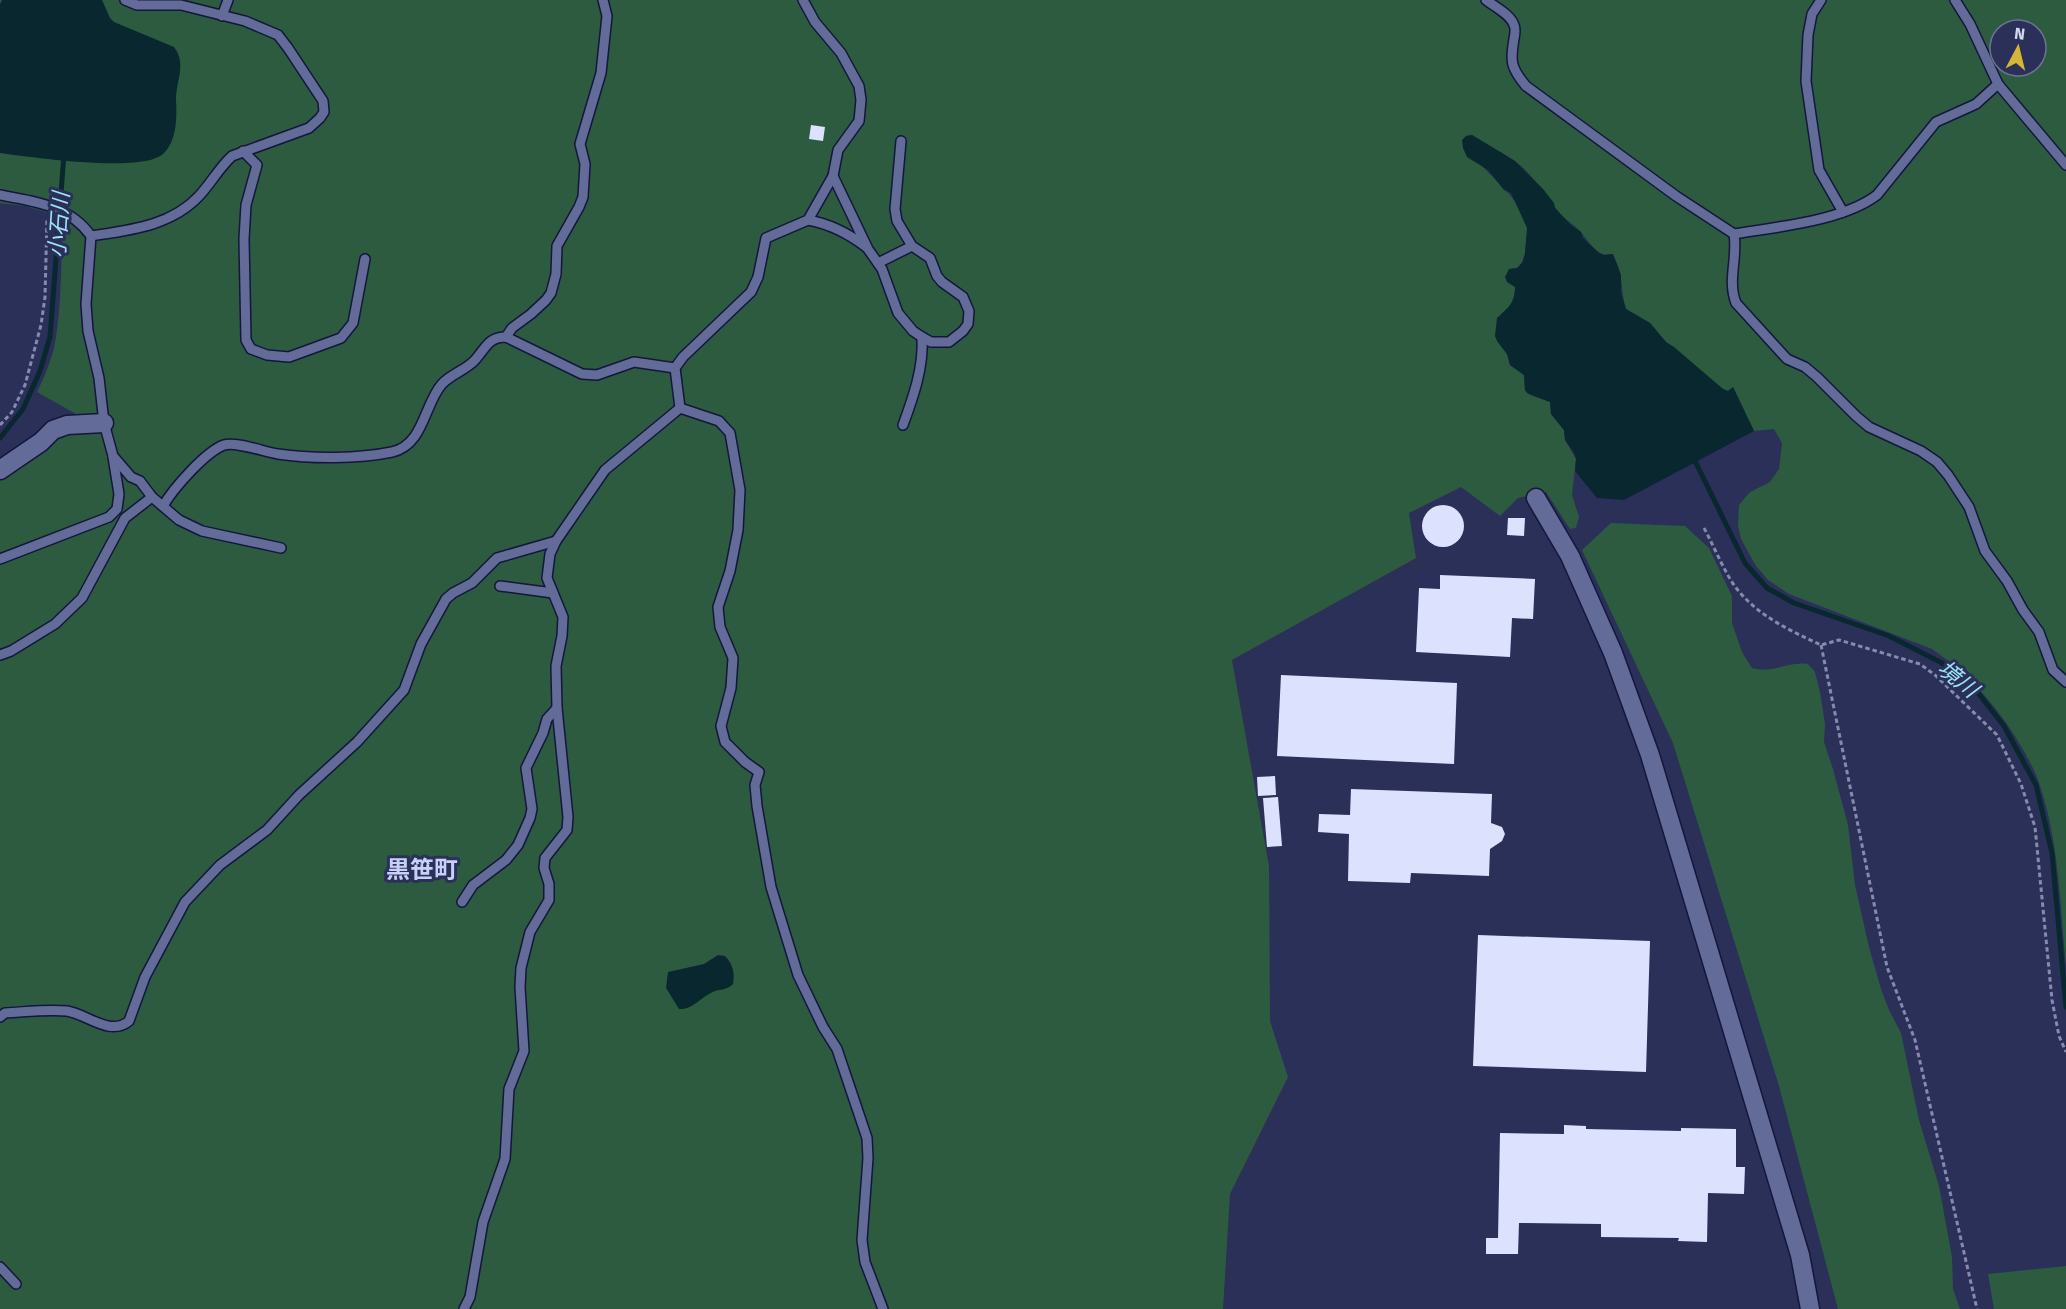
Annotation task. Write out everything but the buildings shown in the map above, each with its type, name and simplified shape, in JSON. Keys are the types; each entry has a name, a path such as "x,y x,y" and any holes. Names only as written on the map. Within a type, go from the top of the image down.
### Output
{"street":[{"path":"0,470 41,442 53,430 67,425 105,423"},
{"path":"1536,498 1570,556 1608,642 1650,754 1800,1255 1810,1309"}],"lane":[{"path":"91,236 157,224 170,219 200,196 223,164 232,156 309,128 320,118 324,106 278,35 245,21 181,4 137,5 125,0"},
{"path":"222,16 228,0"},
{"path":"506,337 512,328 531,314 551,293 556,274 557,246 583,197 585,164 580,144 601,73 607,16 603,0"},
{"path":"803,0 815,22 841,53 859,86 861,100 859,121 838,150 833,176 808,220"},
{"path":"1486,0 1514,23 1511,65 1526,86 1676,196 1734,234 1803,223 1866,203 1877,195 1936,122 1976,104 1998,84"},
{"path":"1821,0 1812,14 1808,35 1806,81 1819,170 1843,212"},
{"path":"1955,0 1970,24 1998,84 2066,165"},
{"path":"833,176 868,249 882,269 898,313 913,331 922,337 931,342 949,342 968,324 969,310 963,297 937,276 930,258 912,246 897,221 895,209 901,141"},
{"path":"243,151 257,165 246,205 244,239 246,340 251,349 267,355 289,357 341,338 352,323 365,259"},
{"path":"0,195 50,206 66,213 77,219 91,236 86,304 88,331 99,378 119,495 117,509 109,517 0,559"},
{"path":"680,408 675,368 683,357 751,292 758,277 766,238 808,220 830,225 850,235 868,249"},
{"path":"1734,234 1736,249 1731,282 1736,303 1787,359 1817,377 1869,427 1921,451 1937,462 1969,507 1985,551 2039,632 2053,670 2066,682"},
{"path":"878,263 912,246"},
{"path":"163,506 172,491 213,450 226,444 279,454 352,458 395,452 414,438 440,386 449,377 474,361 484,347 497,337 506,337 582,374 597,375 634,362 675,368"},
{"path":"903,426 921,364 922,337"},
{"path":"464,1309 471,1288 483,1222 505,1159 509,1089 524,1051 521,968 530,932 549,900 549,884 544,868 545,858 567,830 568,817 557,708 556,666 563,617 547,578 550,554 556,541 605,471 680,408"},
{"path":"680,408 719,421 730,433 740,490 738,530 730,571 718,607 720,627 733,658 730,688 721,726 725,742 759,772 755,785 756,806 771,887 798,975 823,1027 837,1049 867,1138 868,1158 862,1240 865,1262 883,1309"},
{"path":"113,456 131,477 140,481 152,497 179,520 202,531 282,548"},
{"path":"0,655 11,651 55,624 82,598 125,518 152,497"},
{"path":"0,1017 5,1013 65,1011 77,1013 116,1028 129,1021 146,977 185,902 220,865 267,830 299,795 357,742 404,690 421,644 446,599 472,583 497,558 556,541"},
{"path":"500,586 553,592"},
{"path":"462,902 473,885 506,860 518,845 532,809 526,768 543,733 547,719 557,708"},
{"path":"0,1267 16,1284"}],"path":[{"path":"0,425 12,412 25,385 41,325 45,297 50,206"},
{"path":"1704,528 1736,589 1762,614 1821,645 1839,640 1920,664 1935,675 1997,735 2021,784 2035,827 2052,1000 2059,1036 2066,1052"},
{"path":"1821,645 1887,967 1915,1040 1977,1309"}],"green space":[{"path":"0,0 2066,0 2066,966 2058,870 2050,823 2037,777 2006,723 1972,682 1932,649 1789,594 1768,580 1756,566 1741,539 1738,526 1739,505 1750,492 1770,482 1779,469 1782,443 1774,429 1754,431 1733,387 1728,391 1723,389 1666,342 1650,323 1626,309 1620,272 1611,254 1606,255 1597,251 1578,228 1559,213 1538,184 1522,167 1472,135 1466,136 1476,159 1521,210 1527,230 1523,260 1517,268 1513,268 1512,284 1515,287 1513,299 1508,309 1501,314 1497,341 1507,354 1510,365 1524,375 1525,390 1530,395 1550,402 1551,414 1564,430 1565,440 1576,459 1572,495 1579,517 1576,528 1570,529 1546,492 1518,498 1500,516 1461,487 1409,513 1416,558 1232,660 1269,866 1270,1021 1288,1077 1230,1194 1223,1309 0,1309 0,478 52,443 76,414 37,392 51,359 57,333 63,217 25,206 0,203"},
{"path":"1611,523 1685,526 1709,548 1732,596 1732,623 1742,652 1752,668 1766,669 1808,664 1815,672 1825,724 1824,742 1848,825 1855,885 1869,947 1881,989 1901,1033 1919,1120 1939,1186 1952,1257 1953,1289 1960,1309 1838,1309 1779,1086 1673,743 1582,550"},
{"path":"2066,1266 2066,1309 1994,1309 1988,1274"}],"shaded area":[{"path":"2,0 102,0 114,22 174,47 180,60 176,93 176,121 172,142 164,153 153,159 112,163 0,153 0,4"},
{"path":"1472,135 1515,161 1543,189 1554,203 1555,208 1581,232 1583,238 1599,253 1613,254 1621,275 1621,293 1626,309 1650,323 1666,342 1723,389 1728,391 1733,387 1754,431 1624,500 1597,498 1575,471 1574,453 1565,440 1564,430 1551,414 1550,402 1527,393 1524,375 1510,365 1507,354 1495,336 1497,318 1510,305 1515,293 1515,287 1507,282 1505,277 1509,269 1517,268 1522,263 1527,228 1511,193 1504,190 1488,170 1467,157 1462,140"},
{"path":"718,955 725,956 732,965 733,984 710,993 689,1007 679,1009 666,988 668,972 704,964"}],"waterway":[{"name":"小石川","path":"0,438 23,409 40,371 50,337 64,154"},
{"name":"境川","path":"1696,463 1745,563 1767,588 1794,603 1889,636 1942,663 1975,689 2004,726 2036,785 2052,853 2066,1007"}],"district":[{"name":"黒笹町","path":"422,870"}]}
